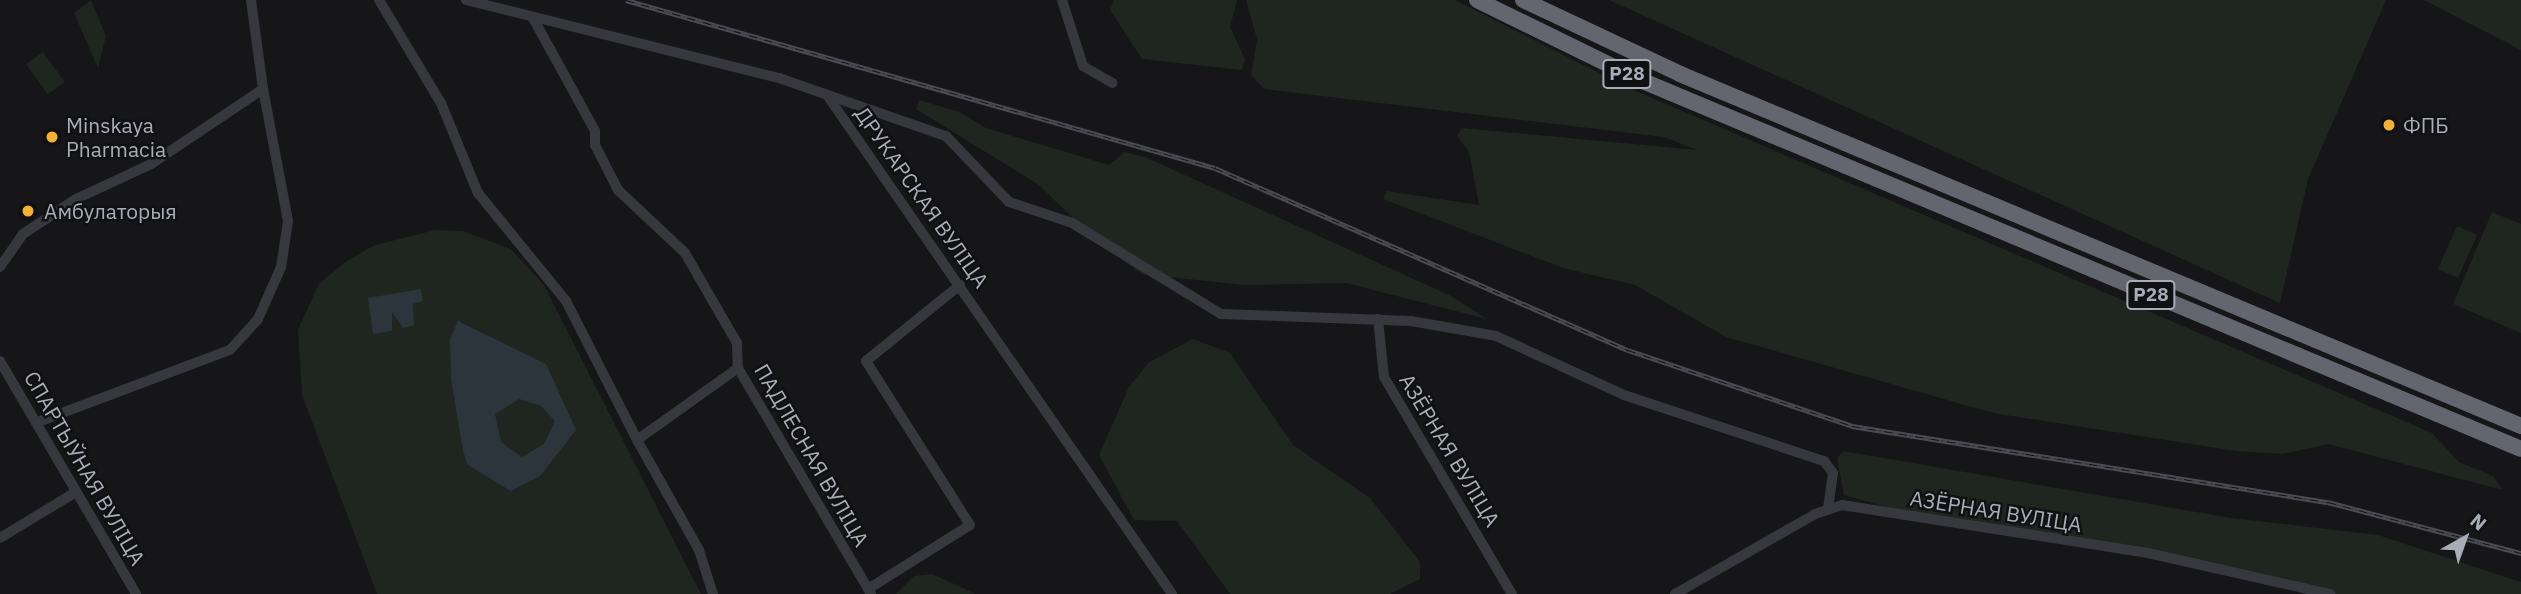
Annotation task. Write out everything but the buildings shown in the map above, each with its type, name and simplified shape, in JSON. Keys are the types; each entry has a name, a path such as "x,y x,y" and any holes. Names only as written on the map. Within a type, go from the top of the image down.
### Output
{"highway":[{"name":"Р28","path":"1477,0 1638,79 2521,449"},
{"name":"Р28","path":"1523,0 1680,74 2521,426"}],"street":[{"path":"38,422 230,350 258,319 281,267 288,221 263,89 251,0"},
{"path":"379,0 441,103 478,193 566,301 637,440 699,550 713,594"},
{"name":"ДРУКАРСКАЯ ВУЛІЦА","path":"466,0 779,78 829,98 1172,594"},
{"path":"1062,0 1083,66 1113,83"},
{"name":"ПАДЛЕСНАЯ ВУЛІЦА","path":"533,18 595,131 595,145 618,190 685,253 737,343 738,368 869,591"},
{"path":"0,267 7,249 34,227 151,164 263,89"},
{"path":"829,98 946,136 1009,202 1072,223 1221,314 1378,319 1496,336 1624,395 1825,461 1833,473 1828,508"},
{"path":"869,591 970,525 866,361 960,285"},
{"name":"АЗЁРНАЯ ВУЛІЦА","path":"1378,319 1384,377 1512,594"},
{"name":"СПАРТЫЎНАЯ ВУЛІЦА","path":"0,361 136,594"},
{"path":"637,440 738,368"},
{"path":"0,538 76,492"},
{"name":"АЗЁРНАЯ ВУЛІЦА","path":"1675,594 1828,508 1856,506 2148,553 2330,594"}],"shaded area":[{"path":"91,0 106,36 98,68 74,13"},
{"path":"1114,0 1237,0 1230,27 1245,59 1242,70 1142,59 1110,10"},
{"path":"1246,0 1455,0 1631,89 2432,433 2459,462 2493,476 2503,490 2328,444 2282,454 2236,451 1993,413 1726,337 1635,285 1563,268 1383,199 1387,191 1479,205 1469,152 1457,136 1462,128 1697,150 1664,137 1264,89 1251,75 1257,39"},
{"path":"1609,0 2386,0 2308,179 2280,303"},
{"path":"2423,0 2521,0 2521,50 2426,1"},
{"path":"43,52 65,82 48,94 26,64"},
{"path":"919,100 960,112 986,128 1109,165 1125,152 1145,157 1451,296 1487,319 1346,283 1243,285 1142,274 1095,240 1039,185 916,109"},
{"path":"2492,212 2521,224 2521,333 2453,304"},
{"path":"2457,226 2477,235 2458,278 2438,269"},
{"path":"435,230 463,231 511,249 544,285 701,594 377,594 302,395 298,329 319,284 345,262 375,245"},
{"path":"421,289 423,301 413,304 414,325 403,328 392,312 392,331 373,334 368,298"},
{"path":"458,321 546,364 576,430 540,476 511,491 468,465 463,451 451,379 450,339","holes":["519,399 541,406 555,421 544,444 522,457 501,442 495,414"]},
{"path":"1193,339 1230,353 1293,445 1370,498 1420,562 1420,579 1390,594 1230,594 1177,521 1134,520 1099,455 1129,387 1149,362"},
{"path":"1843,451 2231,518 2378,535 2521,582 2521,594 2330,594 2148,553 1947,524 1844,495 1837,458"},
{"path":"932,574 975,594 896,594 914,576"}],"railway":[{"path":"626,0 1215,168 1628,350 1852,426 2328,502 2521,553"}],"place":[{"name":"ФПБ","path":"2389,125"},
{"name":"Minskaya Pharmacia","path":"52,137"},
{"name":"Амбулаторыя","path":"28,211"}]}
